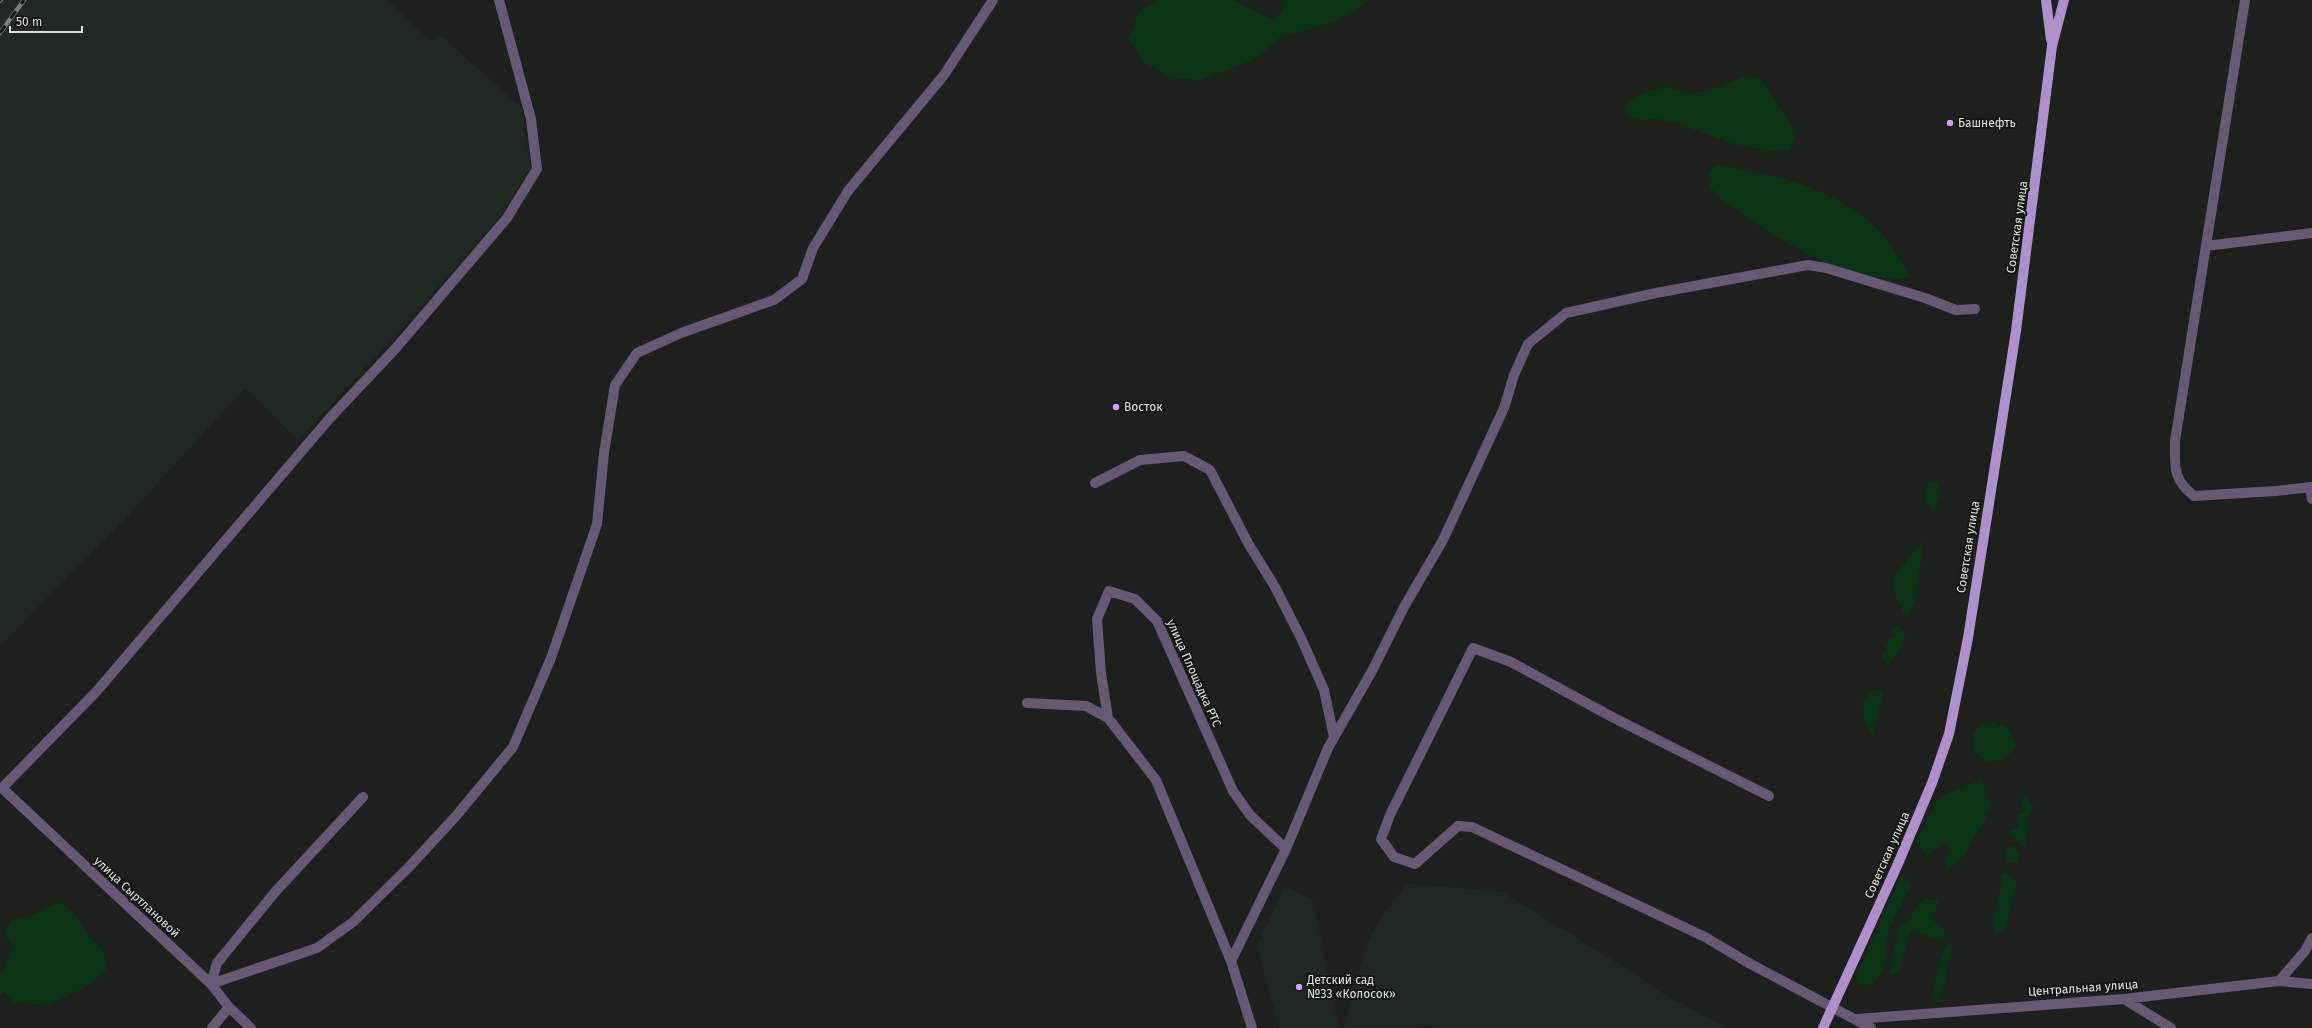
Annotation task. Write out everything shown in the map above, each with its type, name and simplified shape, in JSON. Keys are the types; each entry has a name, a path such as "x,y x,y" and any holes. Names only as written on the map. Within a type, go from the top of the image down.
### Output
{"main road":[{"name":"Советская улица","path":"2046,0 2052,46"},
{"name":"Советская улица","path":"1823,1028 1898,866 1932,784 1949,734 1968,638 2016,331 2052,46 2064,0"}],"street":[{"name":"улица Сыртлановой","path":"252,1028 229,1007 211,984 2,788 96,692 288,466 330,418 396,348 508,218 536,170 531,119 499,0"},
{"path":"211,984 317,948 354,922 409,867 456,816 513,747 551,658 597,524 604,453 615,385 637,352 681,333 774,300 802,279 813,248 848,191 944,75 993,0"},
{"path":"2245,0 2176,441 2175,471 2184,488 2194,496 2311,487 2312,499"},
{"path":"2206,246 2312,233"},
{"path":"1252,1028 1231,961 1286,849 1334,737 1372,671 1404,606 1443,540 1504,408 1514,376 1528,344 1566,313 1656,293 1808,265 1826,268 1925,298 1956,310 1975,309"},
{"path":"1095,483 1140,460 1184,456 1210,470 1248,543 1275,587 1301,638 1324,690 1334,737"},
{"name":"улица Площадка РТС","path":"1108,718 1101,673 1097,619 1109,592 1135,599 1157,621 1232,791 1250,815 1286,849"},
{"path":"1769,796 1614,718 1511,662 1473,648 1390,815 1381,840 1394,857 1415,864 1458,826 1472,828 1705,937 1747,962 1871,1028"},
{"name":"улица Площадка РТС","path":"1026,703 1086,706 1108,718 1156,780 1231,961"},
{"path":"211,984 217,963 276,891 362,797"},
{"path":"2279,981 2305,951 2312,938"},
{"name":"Центральная улица","path":"1856,1019 2124,999 2279,981 2312,984"},
{"path":"2124,999 2171,1028"},
{"path":"212,1028 229,1007"}],"shaded area":[{"path":"0,0 387,0 432,42 437,36 444,38 521,107 530,168 502,214 397,334 298,440 245,388 125,519 0,646"},
{"path":"1411,884 1502,892 1624,967 1665,995 1729,1028 1437,1028 1434,1026 1344,1028 1367,942 1385,912 1405,887"},
{"name":"Детский сад №33 «Колосок»","path":"1285,887 1313,901 1339,1028 1279,1028 1257,946"}],"green space":[{"path":"1158,0 1232,0 1273,20 1282,11 1284,0 1370,0 1336,21 1279,38 1256,59 1200,80 1171,78 1145,63 1128,39 1140,10"},
{"path":"1747,76 1760,78 1796,132 1790,150 1769,151 1730,143 1676,123 1658,119 1641,120 1625,115 1624,104 1643,93 1666,87 1692,93 1709,90"},
{"path":"1718,165 1766,174 1814,189 1836,199 1857,212 1876,227 1892,246 1911,278 1889,278 1866,275 1844,269 1822,261 1780,239 1729,205 1713,190 1709,183 1709,171"},
{"path":"1929,481 1938,482 1940,497 1934,511 1924,500"},
{"path":"1924,540 1916,597 1907,618 1896,599 1893,577"},
{"path":"1898,625 1906,632 1899,651 1889,665 1881,659 1889,640 1896,635 1890,629"},
{"path":"1873,690 1883,692 1873,736 1864,719 1863,701"},
{"path":"1994,722 2009,729 2016,747 2005,759 1988,762 1974,753 1973,733 1983,724"},
{"path":"1982,779 1991,809 1966,853 1946,873 1945,861 1950,845 1942,844 1927,857 1917,840 1936,802 1947,794"},
{"path":"2025,794 2034,807 2029,818 2025,845 2019,845 2007,832 2019,827 2018,815 2024,812 2021,802"},
{"path":"2013,846 2020,855 2018,864 2006,862 2006,848"},
{"path":"2007,872 2017,883 2005,929 1995,932 1994,912 2002,884 2001,874"},
{"path":"1901,875 1912,884 1889,929 1884,967 1874,985 1859,984 1857,974"},
{"path":"1924,899 1939,900 1932,919 1944,930 1944,941 1911,931 1899,972 1889,974 1899,928 1910,920 1917,904"},
{"path":"62,903 76,916 87,934 103,950 107,969 85,988 48,1005 14,1003 4,992 0,994 0,975 5,969 12,945 4,933 13,920 33,915 49,907"},
{"path":"1951,941 1952,950 1939,1004 1931,999 1941,959 1947,945"}],"railway":[{"path":"0,33 24,0"}],"place":[{"name":"Башнефть","path":"1950,123"},
{"name":"Восток","path":"1116,407"},
{"name":"Детский сад №33 «Колосок»","path":"1299,987"}]}
